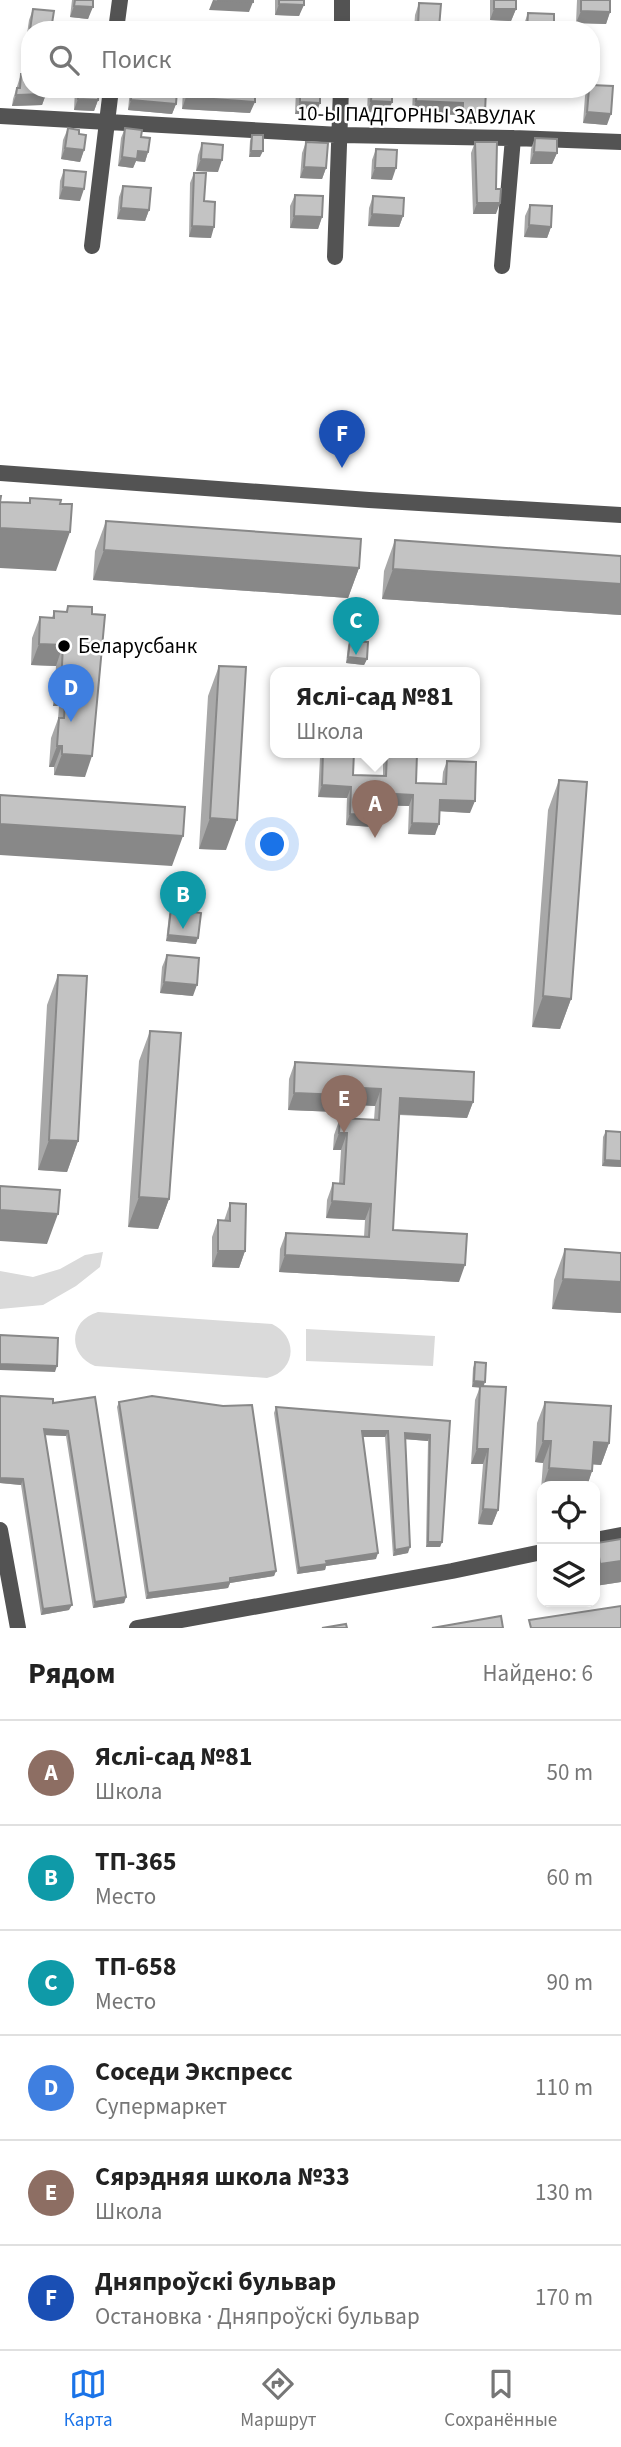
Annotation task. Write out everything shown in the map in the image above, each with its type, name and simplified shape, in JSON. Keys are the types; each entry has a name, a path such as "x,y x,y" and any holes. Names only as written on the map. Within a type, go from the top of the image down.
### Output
{"street":[{"path":"117,21 120,0"},
{"path":"342,0 342,21"},
{"path":"92,246 110,98"},
{"path":"335,257 341,98"},
{"name":"10-Ы ПАДГОРНЫ ЗАВУЛАК","path":"0,116 340,135 621,142"},
{"path":"502,266 513,138"},
{"path":"0,473 621,515"},
{"path":"0,1530 18,1628"},
{"path":"600,1539 621,1535"},
{"path":"137,1628 537,1553"}],"shaded area":[{"path":"103,1252 100,1267 76,1286 43,1305 0,1309 0,1271 33,1277 60,1269 85,1255"},
{"path":"98,1312 272,1324 287,1337 291,1353 284,1368 267,1378 95,1366 80,1354 75,1338 81,1322"},
{"path":"306,1329 435,1336 433,1366 306,1361"}],"building":[{"path":"75,0 93,0 93,7 74,6"},
{"path":"217,0 253,0 253,2"},
{"path":"279,0 304,0 304,5 279,4"},
{"path":"494,0 516,0 516,9 494,9"},
{"path":"581,0 610,0 610,12 581,11"},
{"path":"419,3 441,4 440,21 418,21"},
{"path":"33,9 54,11 52,21 31,21"},
{"path":"528,13 554,14 554,21 528,21"},
{"path":"21,74 21,95 16,95 17,88 20,88"},
{"path":"600,85 613,86 611,114 587,112 588,98 600,98"},
{"path":"131,98 176,98 176,104"},
{"path":"200,98 255,98 255,102"},
{"path":"300,98 320,98 320,103 300,102"},
{"path":"371,98 392,98 392,102 371,101"},
{"path":"416,98 486,98 485,113 463,112 463,103 416,101"},
{"path":"68,128 79,130 79,134 86,135 84,150 65,148"},
{"path":"125,128 142,130 141,137 150,138 148,152 138,151 137,159 122,157"},
{"path":"252,135 263,135 263,151 251,151"},
{"path":"535,138 557,139 557,153 534,152"},
{"path":"306,142 328,143 326,168 304,167"},
{"path":"475,142 497,142 496,189 501,189 500,203 477,203"},
{"path":"202,143 223,145 222,160 201,159"},
{"path":"376,149 397,150 396,168 375,168"},
{"path":"64,170 86,172 84,189 63,187"},
{"path":"194,173 206,173 204,201 215,202 214,227 192,226"},
{"path":"123,186 151,188 149,210 121,208"},
{"path":"295,195 323,196 322,217 294,216"},
{"path":"373,196 404,198 403,216 372,214"},
{"path":"530,205 552,206 551,227 529,225"},
{"path":"30,498 61,500 60,504 72,504 70,532 0,528 0,502 30,503"},
{"path":"106,521 361,539 359,568 104,550"},
{"path":"395,540 621,556 621,584 393,569"},
{"path":"68,606 92,607 92,614 105,615 92,756 62,754 62,746 57,746 59,718 64,718 66,686 61,685 63,645 39,644 40,617 54,618 54,611 67,612"},
{"path":"350,641 368,642 367,659 348,657"},
{"path":"219,666 246,667 237,820 210,818"},
{"path":"323,758 354,758 353,775 386,776 387,758 417,758 416,783 446,784 447,761 476,762 475,801 440,800 439,824 412,823 413,795 378,793 377,815 350,814 351,787 322,785"},
{"path":"559,780 587,782 571,999 543,996"},
{"path":"0,795 185,807 183,836 0,824"},
{"path":"171,909 201,913 198,938 168,935"},
{"path":"167,955 199,958 197,985 164,982"},
{"path":"58,975 87,976 78,1141 49,1140"},
{"path":"150,1031 181,1033 169,1199 139,1197"},
{"path":"295,1062 474,1072 473,1102 400,1098 393,1230 467,1234 465,1265 285,1255 286,1233 369,1237 371,1204 332,1201 333,1183 344,1184 347,1133 339,1133 340,1118 379,1120 381,1089 343,1087 343,1095 294,1093"},
{"path":"606,1131 621,1132 621,1161 605,1160"},
{"path":"0,1186 60,1190 58,1214 0,1210"},
{"path":"230,1203 246,1204 245,1251 218,1251 218,1220 230,1221"},
{"path":"565,1249 621,1253 621,1282 563,1279"},
{"path":"0,1335 58,1338 57,1366 0,1364"},
{"path":"475,1362 486,1363 485,1382 474,1381"},
{"path":"480,1386 506,1387 498,1510 483,1509 488,1449 477,1449"},
{"path":"0,1396 53,1399 53,1403 95,1397 126,1597 95,1602 68,1431 44,1429 72,1605 43,1609 23,1479 0,1478"},
{"path":"152,1396 223,1406 252,1405 276,1571 230,1578 230,1582 148,1593 119,1402"},
{"path":"545,1402 611,1406 609,1443 594,1442 592,1471 549,1468 551,1441 543,1441"},
{"path":"276,1407 450,1421 442,1542 428,1542 430,1435 405,1433 410,1547 395,1550 388,1431 362,1431 378,1553 299,1568"},
{"path":"621,1539 621,1561 600,1564 600,1542"},
{"path":"621,1606 621,1628 531,1628 529,1620"},
{"path":"501,1616 503,1628 432,1628"},
{"path":"346,1624 347,1628 322,1628"}],"place":[{"name":"Дняпроўскі бульвар","path":"342,468"},
{"name":"Беларусбанк","path":"64,646"},
{"name":"ТП-658","path":"356,655"},
{"name":"Соседи Экспресс","path":"71,722"},
{"name":"Яслі-сад №81","path":"375,838"},
{"name":"ТП-365","path":"183,929"},
{"name":"Сярэдняя школа №33","path":"344,1133"}]}
